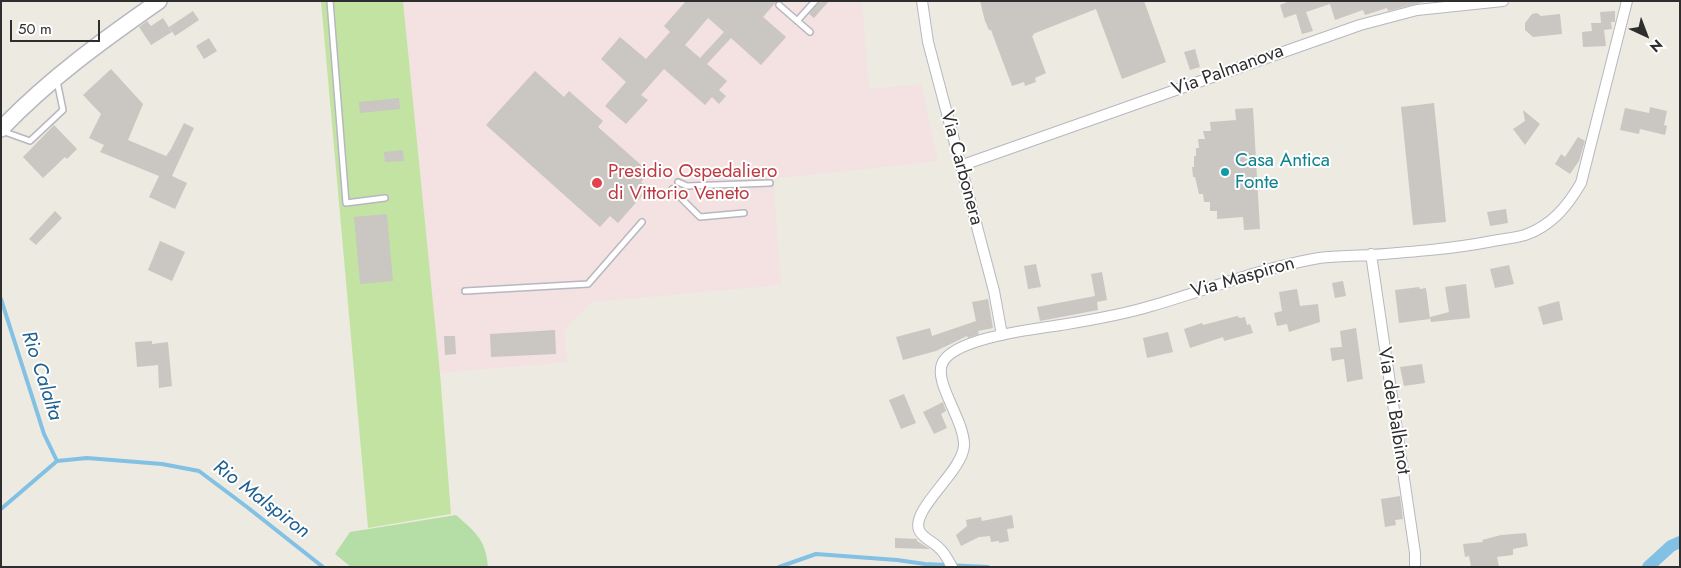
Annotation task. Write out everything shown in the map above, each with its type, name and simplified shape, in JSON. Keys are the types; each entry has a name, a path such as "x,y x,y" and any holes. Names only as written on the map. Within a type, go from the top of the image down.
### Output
{"main road":[{"path":"1,130 56,77 159,1"}],"street":[{"name":"Via Carbonera","path":"922,1 928,42 994,291 1002,335"},
{"name":"Via Palmanova","path":"960,166 1360,24 1417,10 1503,1"},
{"name":"Via Maspiron","path":"952,567 944,554 921,533 918,526 920,517 926,507 954,470 964,447 958,420 940,378 941,364 950,353 959,348 1002,335 1124,313 1151,306 1275,267 1321,258 1463,247 1524,235 1542,228 1558,215 1570,201 1581,183 1627,1"},
{"name":"Via dei Balbinot","path":"1371,254 1415,567"}],"lane":[{"path":"330,1 346,203 385,198"},
{"path":"797,21 816,1"},
{"path":"779,5 810,32"},
{"path":"1,130 30,140 63,110 56,77"},
{"path":"678,182 687,186 770,183"},
{"path":"672,189 700,218 744,213"},
{"path":"466,291 588,284 642,222"}],"shaded area":[{"name":"Presidio Ospedaliero di Vittorio Veneto","path":"403,1 862,1 869,89 921,84 938,161 773,179 781,285 593,302 564,329 567,362 440,373"}],"green space":[{"path":"321,1 403,1 440,373 451,514 368,528"},
{"path":"456,515 474,532 482,543 488,567 351,567 335,554 350,532"}],"building":[{"path":"686,1 777,1 763,17 786,37 761,65 731,38 707,64 727,81 719,90 726,96 719,104 712,97 705,105 664,69 641,95 648,100 626,124 605,106 626,82 601,59 620,37 646,59 670,32 664,26","holes":["708,18 724,32 700,58 685,45"]},
{"path":"819,1 829,1 814,18 809,14"},
{"path":"980,1 1144,1 1166,62 1122,79 1096,9 1033,34 1032,36 1046,73 1035,78 1036,82 1025,86 1024,82 1012,86 991,30 989,30 985,21"},
{"path":"1290,1 1424,2 1388,11 1387,8 1365,15 1363,10 1335,20 1330,4 1306,12 1313,31 1302,34 1296,14 1284,18 1280,5"},
{"path":"193,11 199,20 175,36 169,27"},
{"path":"1615,11 1615,22 1611,22 1612,29 1604,30 1606,46 1583,47 1582,32 1592,31 1591,23 1601,23 1600,12"},
{"path":"1537,13 1541,16 1560,14 1562,34 1533,37 1525,30 1525,23 1532,14"},
{"path":"163,18 172,32 151,45 139,27 147,21 151,26"},
{"path":"209,38 217,51 204,59 196,46"},
{"path":"1195,49 1200,67 1190,70 1184,52"},
{"path":"111,69 143,104 128,140 166,156 184,123 194,128 172,176 187,183 175,209 149,197 159,176 100,152 104,145 89,138 101,114 83,95"},
{"path":"535,71 564,97 569,91 603,121 598,127 649,172 641,182 648,189 618,223 610,216 600,227 486,125"},
{"path":"399,98 400,109 360,113 359,102"},
{"path":"1434,103 1446,222 1413,225 1401,107"},
{"path":"1650,107 1667,111 1664,125 1667,126 1665,135 1640,129 1639,134 1620,130 1625,108 1649,113"},
{"name":"Casa Antica Fonte","path":"1253,108 1260,229 1244,230 1243,217 1217,219 1217,211 1210,211 1210,202 1204,202 1203,194 1199,194 1195,177 1193,177 1192,167 1194,167 1196,148 1199,148 1198,139 1205,139 1203,131 1211,131 1210,122 1236,120 1235,109"},
{"path":"1523,110 1540,124 1525,145 1513,129 1525,121"},
{"path":"54,125 77,149 67,159 65,157 43,178 23,157"},
{"path":"1578,137 1585,141 1579,161 1570,174 1555,164 1561,154 1565,157"},
{"path":"403,150 404,161 385,162 384,152"},
{"path":"1506,209 1508,223 1490,226 1487,212"},
{"path":"55,211 62,218 36,245 29,239"},
{"path":"387,214 393,281 360,284 354,217"},
{"path":"160,241 185,252 172,281 148,270"},
{"path":"1036,264 1041,287 1028,289 1024,266"},
{"path":"1509,265 1514,284 1495,288 1490,269"},
{"path":"1102,272 1107,300 1097,302 1098,310 1040,321 1037,307 1095,296 1091,274"},
{"path":"1343,281 1346,296 1335,298 1332,283"},
{"path":"1466,284 1470,318 1431,322 1430,317 1449,312 1445,287"},
{"path":"1419,287 1420,289 1426,288 1430,319 1399,323 1395,290"},
{"path":"1297,289 1300,306 1318,304 1320,322 1289,332 1287,324 1277,326 1274,313 1282,311 1279,292"},
{"path":"988,299 993,328 978,331 979,334 968,338 967,336 936,351 903,360 896,337 930,328 932,336 976,321 972,302"},
{"path":"1559,301 1563,320 1543,325 1538,307"},
{"path":"1237,316 1240,318 1245,317 1247,325 1250,324 1253,333 1224,341 1223,337 1190,348 1184,329 1202,323 1203,325"},
{"path":"1356,328 1363,379 1347,382 1344,359 1332,361 1330,348 1342,347 1340,331"},
{"path":"555,330 556,354 491,357 490,334"},
{"path":"1168,332 1173,352 1147,358 1143,338"},
{"path":"444,336 455,336 456,354 445,355"},
{"path":"152,341 152,344 168,342 172,386 159,388 158,365 137,367 135,342"},
{"path":"1422,364 1425,383 1404,386 1400,367"},
{"path":"904,394 916,423 901,429 889,400"},
{"path":"943,402 946,411 941,414 947,428 934,434 923,412"},
{"path":"1400,496 1403,519 1395,520 1396,525 1385,527 1381,499"},
{"path":"1012,515 1014,528 1007,529 1009,541 991,542 990,536 979,537 961,546 956,535 967,526 966,520 981,517 982,521"},
{"path":"1526,533 1528,546 1513,549 1513,555 1497,557 1499,567 1471,567 1469,556 1465,557 1463,544 1483,542 1482,540 1501,535"},
{"path":"895,538 917,539 917,541 930,549 895,548"}],"waterway":[{"name":"Rio Calalta","path":"1,299 44,434 57,461"},
{"name":"Rio Malspiron","path":"57,461 87,458 162,464 199,471 323,567"},
{"path":"1,509 57,461"},
{"path":"1648,567 1671,546 1680,542"},
{"name":"Rio Malspiron","path":"779,567 816,554 925,564 988,567"}],"place":[{"name":"Casa Antica Fonte","path":"1225,172"},
{"name":"Presidio Ospedaliero di Vittorio Veneto","path":"597,183"}]}
